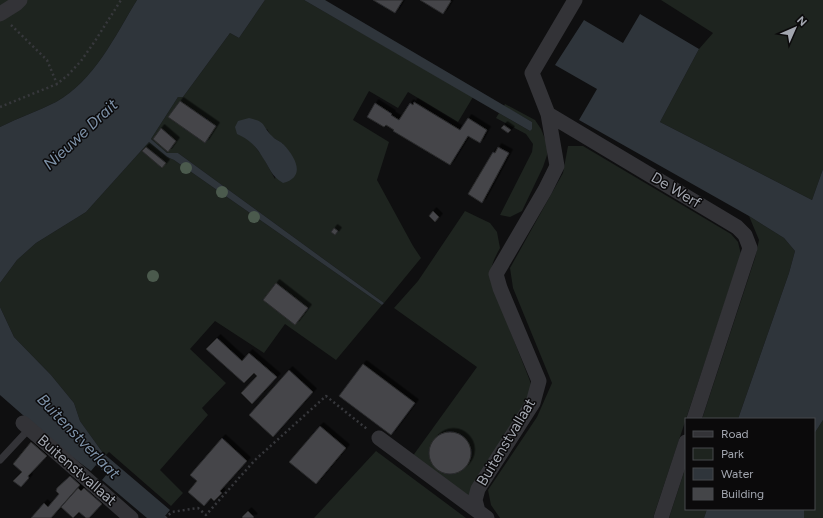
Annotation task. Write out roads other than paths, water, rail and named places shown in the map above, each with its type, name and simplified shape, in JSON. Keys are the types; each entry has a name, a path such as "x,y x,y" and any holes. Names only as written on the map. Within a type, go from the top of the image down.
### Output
{"street":[{"path":"5,19 20,0"},
{"path":"548,114 532,73 575,0"},
{"name":"De Werf","path":"548,114 737,227 745,235 750,248 694,418"},
{"name":"Buitenstvallaat","path":"483,514 476,500 478,489 533,403 539,381 500,288 496,274 556,166 548,114"},
{"name":"Buitenstvallaat","path":"26,426 131,518"},
{"name":"Buitenstvallaat","path":"379,438 483,514"},
{"path":"661,518 685,445"}],"lane":[{"path":"0,460 26,426"}],"water":[{"name":"Nieuwe Drait","path":"137,0 265,0 239,38 230,33 183,97 178,97 151,139 167,153 178,153 384,303 382,305 174,160 167,157 149,142 86,212 36,243 17,260 0,283 0,127 56,102 82,82 93,70 112,43"},
{"path":"304,0 325,0 532,122 532,129 530,131"},
{"path":"640,14 699,49 660,122 812,200 823,169 823,420 815,432 815,418 738,418 789,273 795,251 784,238 749,216 579,120 597,89 555,65 584,20 623,43"},
{"path":"249,118 255,119 263,124 273,137 283,144 292,156 297,167 297,172 290,180 283,183 273,175 255,147 249,141 237,134 235,127 238,121"},
{"name":"Buitenstverlaat","path":"0,307 14,337 51,375 74,403 80,421 103,453 170,510 165,516 168,518 147,518 102,480 107,474 96,465 91,471 64,451 0,395"},
{"path":"707,510 804,510 804,518 704,518"}]}
